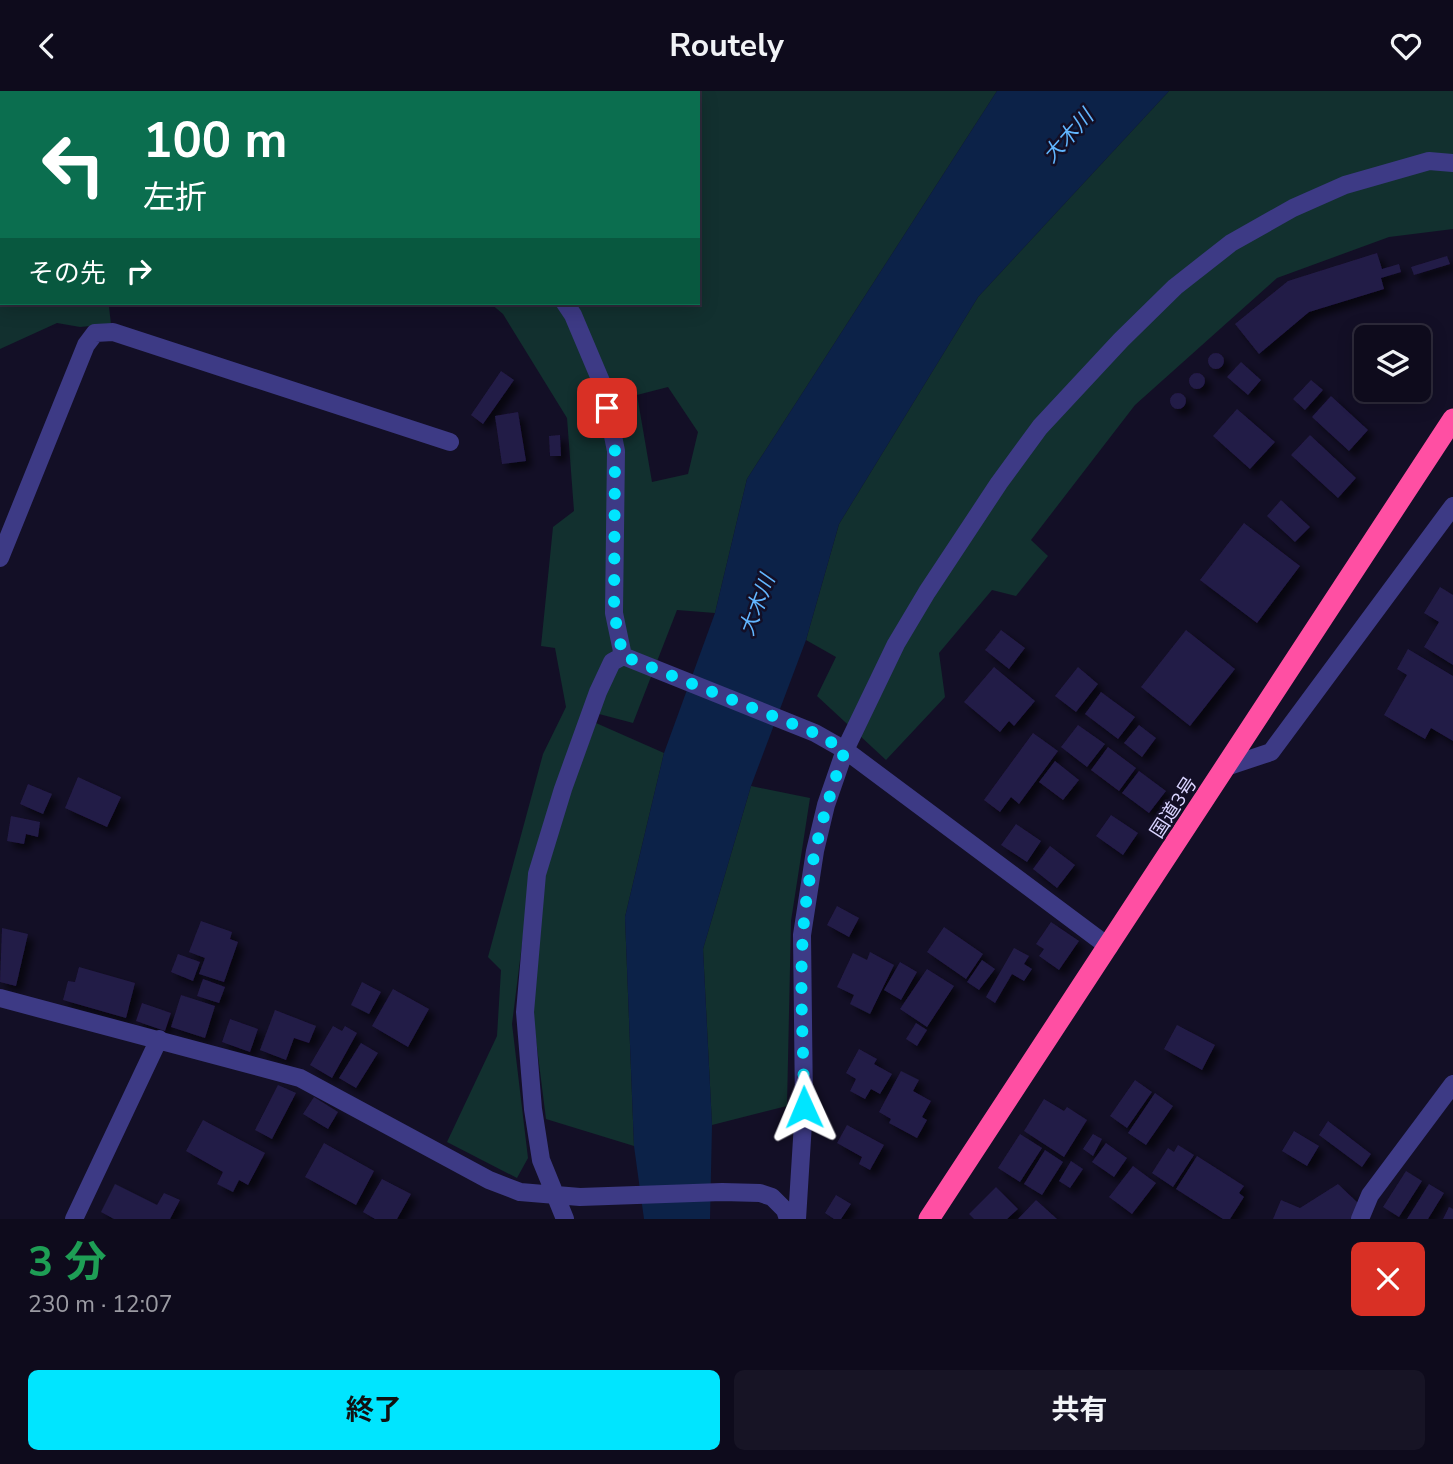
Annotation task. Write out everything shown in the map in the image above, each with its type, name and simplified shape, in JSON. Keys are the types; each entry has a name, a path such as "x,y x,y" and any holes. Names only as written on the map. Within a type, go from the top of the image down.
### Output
{"highway":[{"name":"国道3号","path":"929,1219 1453,419"}],"street":[{"path":"797,1219 804,1107 803,936 815,851 826,805 845,750 896,645 927,591 1040,427 1121,340 1175,288 1231,243 1293,208 1345,185 1429,161 1453,163"},
{"path":"566,305 573,314 603,386 615,451 614,613 623,656"},
{"path":"0,558 86,345 95,333 113,332 450,442"},
{"path":"1226,767 1271,752 1453,506"},
{"path":"623,656 815,733 845,750 1109,947"},
{"path":"565,1219 541,1160 533,1109 525,1012 537,874 563,789 598,692 612,662 623,656"},
{"path":"0,997 300,1078 489,1180 520,1192 580,1197 760,1193 772,1197 785,1210 788,1219"},
{"path":"76,1218 159,1039"},
{"path":"1360,1219 1370,1195 1453,1084"}],"green space":[{"path":"700,91 997,91 747,479 715,613 677,610 633,723 584,710 532,864 512,1024 528,1158 517,1178 447,1142 497,1036 501,970 488,957 543,754 566,707 555,648 541,646 553,527 574,511 567,418 503,314 492,305 700,305","holes":["668,387 698,432 688,474 652,482 637,395"]},
{"path":"1169,91 1453,91 1453,229 1389,237 1277,278 1135,405 1031,540 1048,556 1016,596 992,590 939,653 945,697 886,760 817,696 836,657 806,640 839,524 978,297"},
{"path":"0,305 116,305 109,307 111,324 80,327 57,323 0,349"},
{"path":"596,723 664,753 625,917 634,1146 546,1119 532,1008 541,869"},
{"path":"751,786 810,798 791,921 787,1106 712,1125 703,949"}],"water":[{"name":"大木川","path":"997,91 1169,91 978,297 839,524 806,640 751,786 703,949 712,1125 710,1219 644,1219 634,1146 625,917 664,753 715,613 747,479"}],"building":[{"path":"1377,253 1382,269 1399,264 1401,272 1381,278 1384,289 1309,312 1259,354 1235,324 1288,281"},
{"path":"1447,256 1450,264 1414,275 1411,267"},
{"path":"1216,353 1222,355 1222,367 1216,369 1210,367 1208,361 1210,355"},
{"path":"1241,362 1261,380 1248,395 1227,377"},
{"path":"501,371 514,380 483,424 471,415"},
{"path":"1197,373 1203,375 1203,387 1197,389 1191,387 1189,381 1191,375"},
{"path":"1311,380 1323,390 1305,410 1293,399"},
{"path":"1178,393 1184,395 1184,407 1178,409 1172,407 1170,401 1172,395"},
{"path":"1331,396 1368,430 1349,451 1312,417"},
{"path":"1237,409 1275,442 1250,469 1213,436"},
{"path":"518,412 526,461 502,464 495,416"},
{"path":"560,435 561,456 550,456 549,436"},
{"path":"1310,435 1356,478 1338,498 1291,455"},
{"path":"1281,500 1310,527 1295,542 1267,516"},
{"path":"1244,523 1300,566 1257,623 1200,580"},
{"path":"1440,587 1453,595 1453,665 1424,647 1439,622 1424,613"},
{"path":"1001,630 1025,648 1009,669 985,650"},
{"path":"1186,630 1235,669 1190,726 1141,687"},
{"path":"1408,649 1453,676 1453,741 1431,728 1425,739 1384,715 1407,675 1397,669"},
{"path":"994,667 1035,701 1014,726 1009,721 1000,732 964,702"},
{"path":"1078,667 1098,684 1076,712 1055,696"},
{"path":"1101,692 1135,717 1118,739 1085,714"},
{"path":"1078,725 1105,744 1087,767 1061,747"},
{"path":"1139,725 1156,738 1142,757 1124,743"},
{"path":"1033,733 1058,751 1019,804 1011,797 1000,812 984,800"},
{"path":"1108,747 1136,768 1119,791 1091,770"},
{"path":"1055,761 1079,780 1063,800 1039,782"},
{"path":"1139,771 1166,791 1149,813 1122,793"},
{"path":"78,777 121,797 107,827 65,808"},
{"path":"28,784 52,794 43,814 20,804"},
{"path":"1111,815 1138,833 1123,855 1096,836"},
{"path":"11,816 40,822 38,837 26,834 24,844 7,841"},
{"path":"1016,824 1041,841 1027,862 1001,845"},
{"path":"1050,846 1075,865 1057,888 1033,869"},
{"path":"837,906 859,918 849,937 827,925"},
{"path":"201,921 232,932 230,939 238,942 224,982 199,974 205,958 189,952"},
{"path":"1051,922 1079,941 1059,970 1039,956 1044,949 1036,944"},
{"path":"944,927 983,954 966,979 927,952"},
{"path":"2,928 28,934 16,986 0,982"},
{"path":"1014,948 1029,956 1024,964 1032,969 1024,981 1012,974 995,1003 986,997"},
{"path":"870,952 894,965 870,1014 850,1004 854,995 837,987 853,953 867,960"},
{"path":"178,954 200,962 193,981 171,972"},
{"path":"982,960 995,969 979,990 967,982"},
{"path":"900,962 917,972 901,1000 884,990"},
{"path":"79,967 135,983 126,1018 63,1000 68,981 75,982"},
{"path":"927,969 954,986 927,1027 900,1009"},
{"path":"203,979 225,987 219,1003 197,996"},
{"path":"362,982 381,992 369,1014 351,1005"},
{"path":"393,989 429,1009 408,1047 372,1026"},
{"path":"181,995 215,1006 205,1038 171,1027"},
{"path":"142,1003 171,1013 165,1031 136,1021"},
{"path":"275,1010 316,1026 309,1043 294,1038 286,1060 260,1050"},
{"path":"230,1019 258,1029 250,1052 222,1042"},
{"path":"916,1023 927,1030 917,1046 906,1039"},
{"path":"1177,1025 1215,1045 1202,1070 1164,1049"},
{"path":"333,1026 342,1031 345,1026 357,1033 332,1078 310,1065"},
{"path":"361,1043 378,1053 356,1088 339,1078"},
{"path":"859,1049 877,1059 874,1064 892,1074 880,1094 871,1089 865,1099 850,1091 856,1079 846,1073"},
{"path":"901,1071 919,1080 913,1091 931,1101 922,1117 927,1120 917,1138 889,1123 891,1119 879,1112"},
{"path":"1135,1080 1152,1092 1127,1128 1110,1116"},
{"path":"278,1085 296,1093 272,1139 255,1130"},
{"path":"1155,1093 1173,1106 1146,1145 1128,1133"},
{"path":"314,1097 338,1112 328,1129 303,1114"},
{"path":"1044,1099 1064,1111 1067,1107 1087,1120 1064,1157 1024,1131"},
{"path":"203,1120 265,1153 248,1185 239,1180 233,1192 217,1184 223,1172 186,1151"},
{"path":"1328,1121 1371,1154 1362,1167 1319,1135"},
{"path":"847,1125 884,1145 870,1170 859,1164 862,1157 837,1143"},
{"path":"1294,1131 1319,1146 1307,1166 1282,1151"},
{"path":"1020,1134 1042,1148 1020,1182 998,1168"},
{"path":"1093,1134 1102,1139 1093,1156 1083,1149"},
{"path":"324,1143 374,1171 356,1205 305,1177"},
{"path":"1106,1143 1127,1158 1114,1177 1092,1162"},
{"path":"1178,1145 1194,1155 1173,1187 1152,1173 1168,1148 1174,1152"},
{"path":"1045,1150 1063,1162 1042,1195 1024,1184"},
{"path":"1197,1156 1244,1186 1239,1193 1244,1197 1230,1219 1223,1219 1176,1189"},
{"path":"1071,1161 1083,1169 1070,1188 1059,1181"},
{"path":"1133,1166 1156,1183 1132,1214 1109,1197"},
{"path":"1406,1171 1422,1181 1399,1217 1383,1207"},
{"path":"382,1179 411,1194 397,1219 375,1219 363,1212"},
{"path":"115,1184 157,1205 164,1193 180,1200 170,1219 114,1219 101,1212"},
{"path":"1338,1184 1358,1203 1352,1219 1273,1219 1281,1200 1300,1208"},
{"path":"1429,1184 1444,1193 1428,1219 1407,1219"},
{"path":"996,1187 1018,1209 1007,1219 974,1219 969,1214"},
{"path":"836,1195 851,1204 841,1219 834,1219 825,1213"},
{"path":"1036,1200 1057,1219 1018,1219"},
{"path":"1449,1207 1453,1209 1453,1219 1443,1219"}],"route":[{"path":"607,408 615,451 614,613 623,656 815,733 845,750 826,805 804,919 804,1107"}]}
